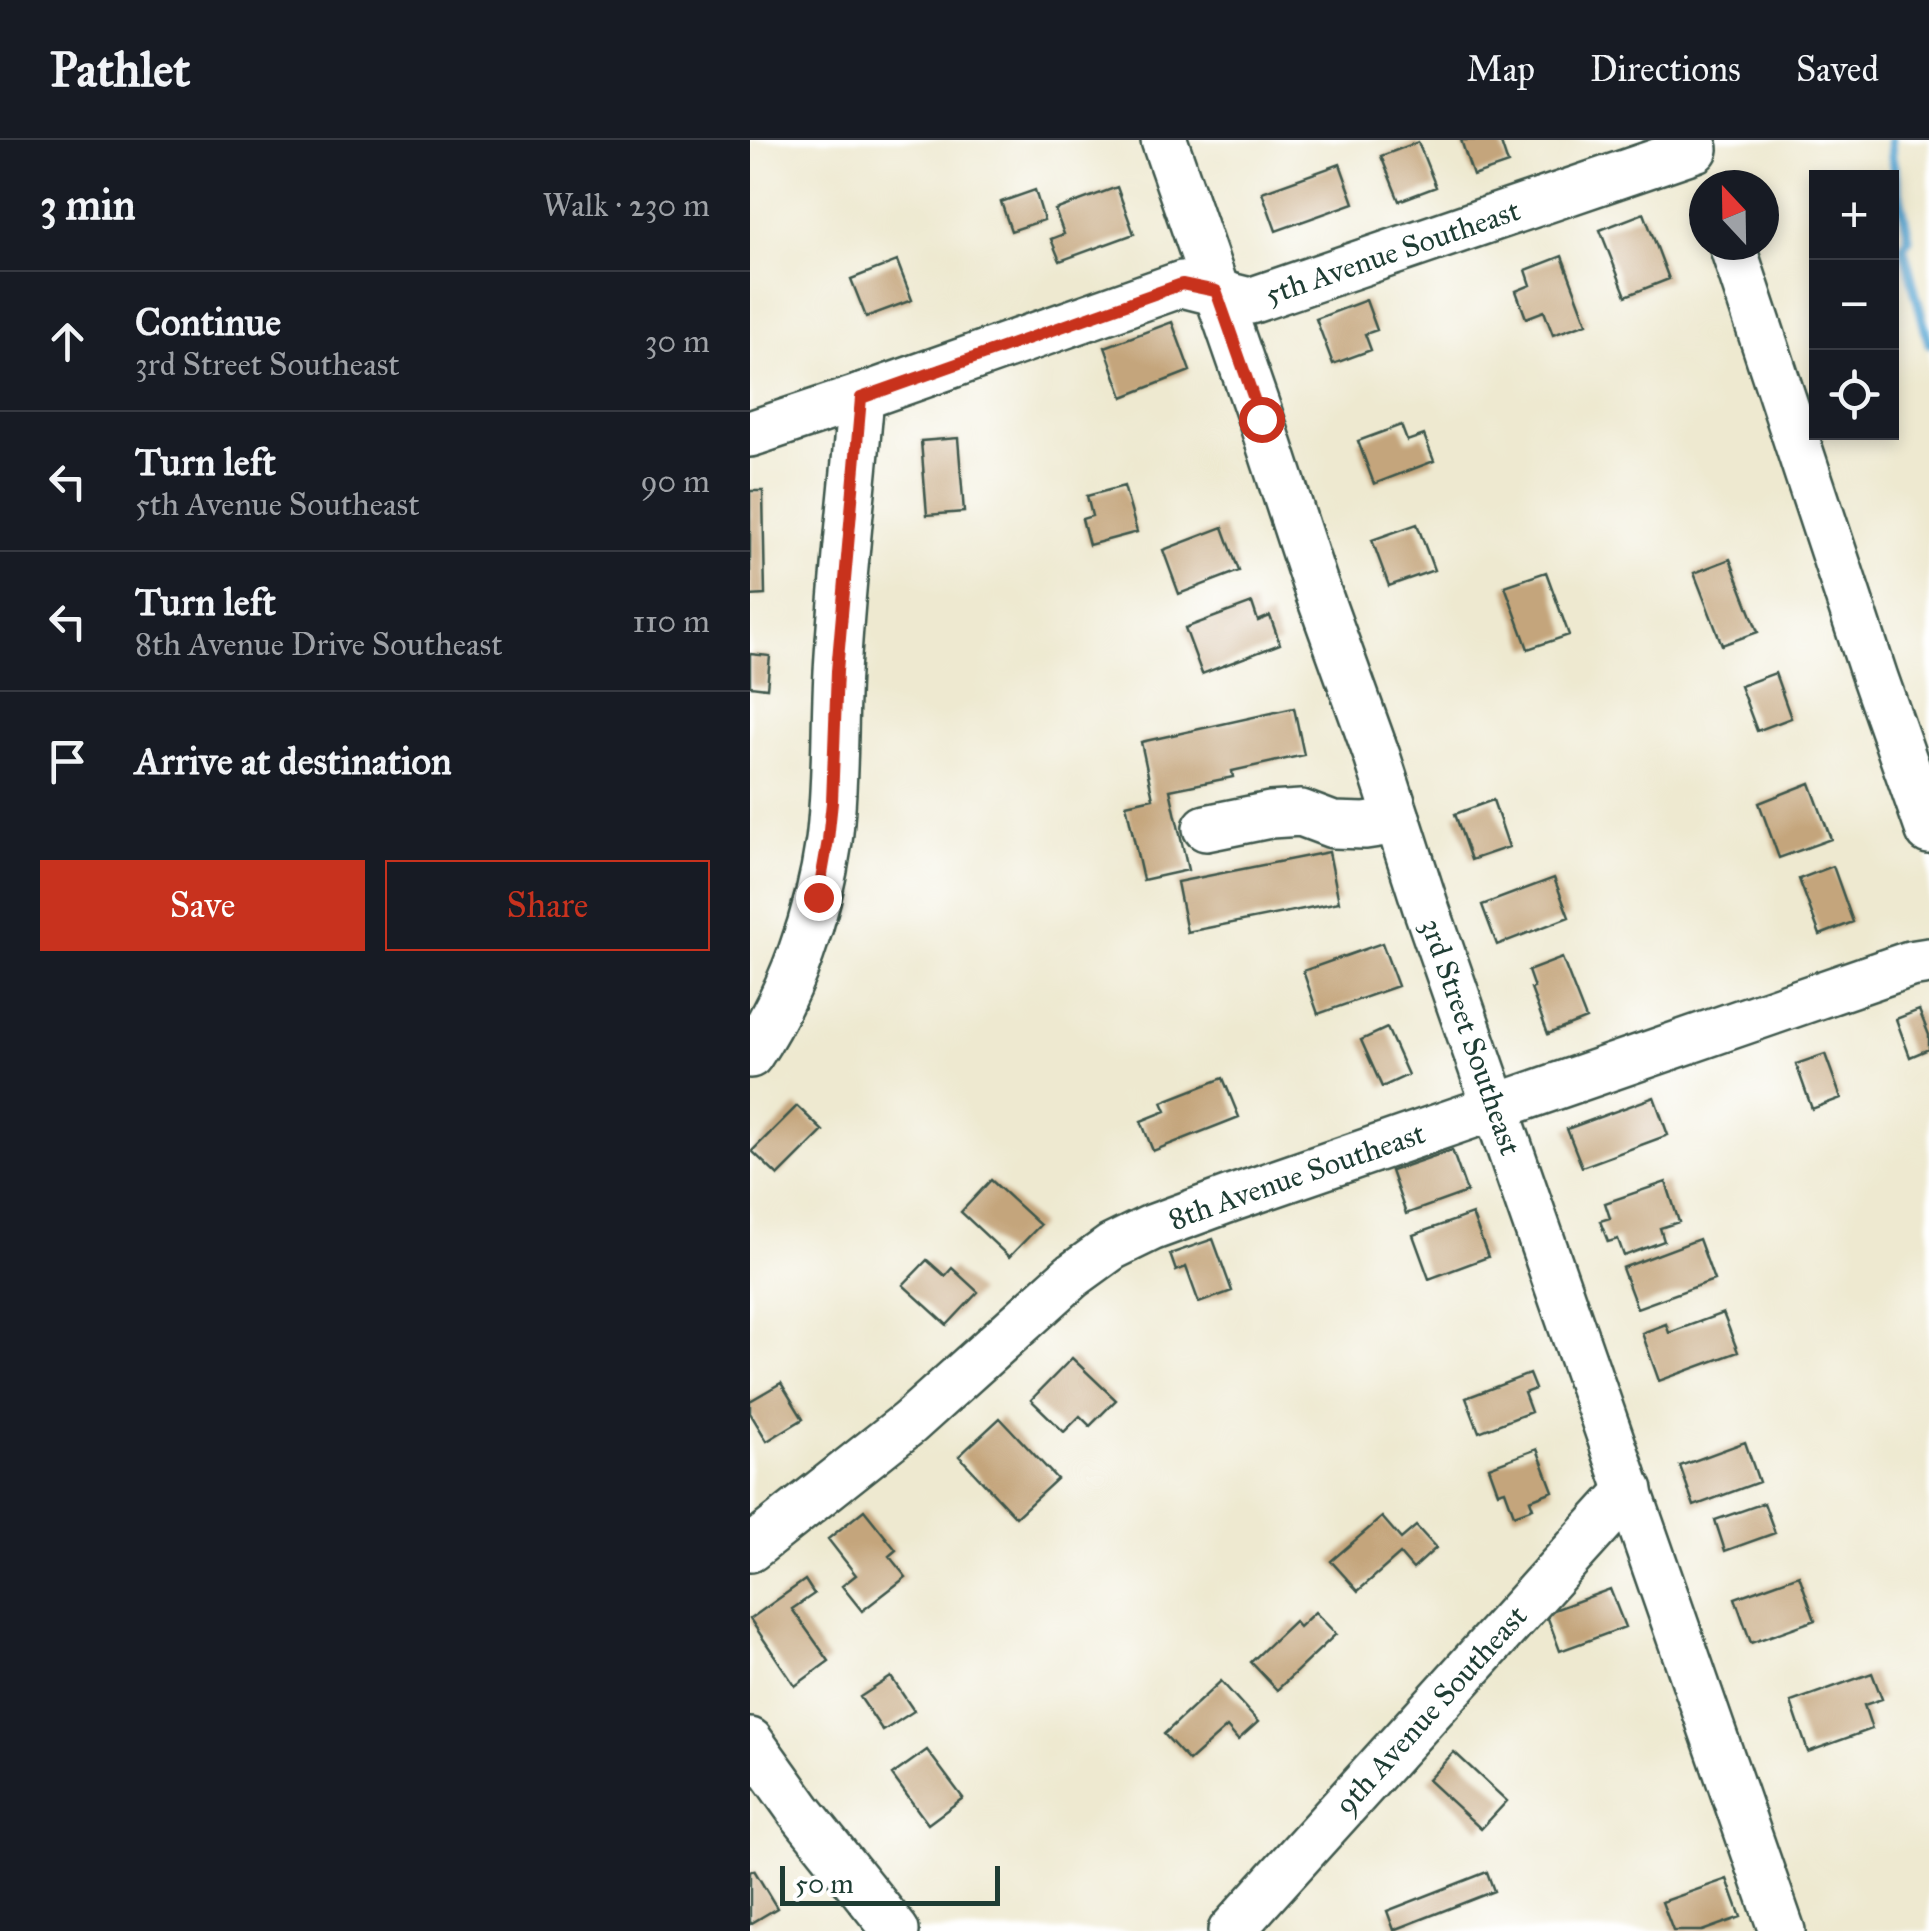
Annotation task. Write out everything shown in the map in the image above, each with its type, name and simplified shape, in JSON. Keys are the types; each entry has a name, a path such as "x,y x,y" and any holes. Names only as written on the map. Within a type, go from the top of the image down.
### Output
{"street":[{"name":"3rd Street Southeast","path":"1164,140 1782,1931"},
{"name":"5th Avenue Southeast","path":"750,434 1182,284 1250,301 1698,158"},
{"path":"1737,260 1929,832"},
{"path":"750,1055 795,970 818,897 828,840 837,671 861,398"},
{"path":"1206,828 1301,813 1333,825 1398,821"},
{"name":"8th Avenue Southeast","path":"750,1549 909,1422 1072,1276 1112,1246 1214,1204 1910,964 1929,961"},
{"name":"9th Avenue Southeast","path":"1232,1931 1630,1490"},
{"path":"750,1741 800,1812 896,1931"}],"building":[{"path":"1461,140 1500,140 1508,164 1473,176"},
{"path":"1418,142 1436,187 1399,201 1381,156"},
{"path":"1340,164 1354,203 1276,231 1262,192"},
{"path":"1117,187 1134,234 1060,261 1051,239 1064,234 1055,210"},
{"path":"1035,190 1044,220 1011,231 1001,202"},
{"path":"1644,213 1669,279 1626,296 1600,230"},
{"path":"1562,256 1587,323 1553,335 1544,311 1526,318 1516,291 1531,285 1526,270"},
{"path":"897,261 912,300 866,317 851,279"},
{"path":"1366,300 1377,330 1365,334 1371,350 1333,364 1316,319"},
{"path":"1172,322 1190,371 1123,397 1105,347"},
{"path":"1401,425 1407,441 1424,435 1434,461 1374,484 1358,441"},
{"path":"958,438 964,512 927,515 921,441"},
{"path":"1124,486 1137,532 1089,545 1082,519 1092,516 1087,496"},
{"path":"750,491 763,491 765,595 750,596"},
{"path":"1417,524 1434,570 1389,586 1372,540"},
{"path":"1223,527 1239,571 1179,594 1163,550"},
{"path":"1730,559 1758,632 1722,645 1694,573"},
{"path":"1546,572 1569,635 1528,649 1505,586"},
{"path":"1252,603 1258,621 1270,616 1280,644 1202,674 1185,628"},
{"path":"750,654 770,656 767,688 750,686"},
{"path":"1775,673 1791,718 1757,731 1740,686"},
{"path":"1294,708 1304,755 1232,771 1233,777 1170,790 1188,870 1143,880 1126,804 1153,798 1141,742"},
{"path":"1810,783 1831,839 1779,858 1759,803"},
{"path":"1493,800 1509,847 1471,860 1455,814"},
{"path":"1329,852 1339,902 1187,932 1177,882"},
{"path":"1833,866 1853,922 1820,935 1799,879"},
{"path":"1554,878 1569,917 1497,945 1482,905"},
{"path":"1382,943 1398,986 1318,1014 1303,971"},
{"path":"1562,958 1586,1019 1548,1034 1528,971"},
{"path":"1919,1010 1929,1035 1929,1049 1910,1057 1896,1019"},
{"path":"1387,1028 1408,1075 1382,1087 1361,1040"},
{"path":"1825,1054 1841,1098 1812,1109 1796,1064"},
{"path":"1223,1078 1239,1117 1153,1151 1141,1121 1166,1111 1162,1102"},
{"path":"1654,1097 1668,1135 1582,1167 1567,1129"},
{"path":"797,1106 823,1131 778,1176 752,1151"},
{"path":"1452,1150 1467,1192 1406,1214 1391,1171"},
{"path":"991,1180 1040,1225 1009,1257 961,1212"},
{"path":"1666,1182 1679,1222 1660,1228 1664,1241 1624,1256 1618,1239 1608,1242 1600,1221 1610,1218 1605,1203"},
{"path":"1472,1214 1488,1257 1429,1279 1413,1235"},
{"path":"1213,1239 1232,1291 1199,1303 1186,1267 1176,1271 1170,1254"},
{"path":"1699,1239 1714,1280 1637,1308 1622,1268"},
{"path":"927,1260 945,1276 952,1268 978,1292 947,1325 903,1285"},
{"path":"1723,1313 1738,1352 1659,1381 1642,1333 1666,1324 1669,1333"},
{"path":"1072,1358 1116,1400 1090,1426 1080,1416 1064,1432 1031,1400"},
{"path":"1529,1374 1535,1389 1524,1393 1531,1412 1479,1432 1466,1398"},
{"path":"781,1383 803,1419 767,1441 750,1413 750,1401"},
{"path":"1000,1418 1057,1479 1016,1517 959,1456"},
{"path":"1745,1442 1759,1482 1694,1506 1680,1466"},
{"path":"1537,1449 1553,1491 1530,1500 1533,1508 1514,1515 1505,1490 1498,1492 1489,1467"},
{"path":"1764,1503 1775,1533 1725,1551 1715,1520"},
{"path":"864,1510 896,1550 889,1556 906,1577 862,1611 842,1586 856,1575 828,1539"},
{"path":"1382,1517 1401,1539 1416,1526 1436,1548 1413,1569 1400,1554 1358,1591 1331,1561"},
{"path":"1799,1575 1815,1620 1751,1643 1735,1598"},
{"path":"805,1580 814,1594 792,1609 829,1661 795,1686 750,1619"},
{"path":"1610,1589 1625,1627 1560,1651 1546,1613"},
{"path":"1315,1612 1336,1634 1277,1690 1251,1662 1294,1621 1299,1627"},
{"path":"1872,1673 1882,1699 1864,1705 1872,1729 1808,1752 1791,1702"},
{"path":"891,1677 914,1711 883,1731 860,1697"},
{"path":"1221,1681 1258,1722 1238,1740 1227,1727 1189,1761 1164,1734"},
{"path":"927,1750 963,1798 928,1824 892,1775"},
{"path":"1454,1752 1507,1801 1481,1829 1428,1780"},
{"path":"754,1870 777,1908 750,1924 750,1872"},
{"path":"1487,1872 1494,1891 1394,1930 1387,1911"},
{"path":"1727,1879 1741,1917 1702,1931 1673,1931 1662,1902"}],"waterway":[{"path":"1891,140 1909,238 1903,246 1929,344"}],"route":[{"path":"818,897 832,802 837,671 861,398 1182,284 1216,291 1261,419"}]}
